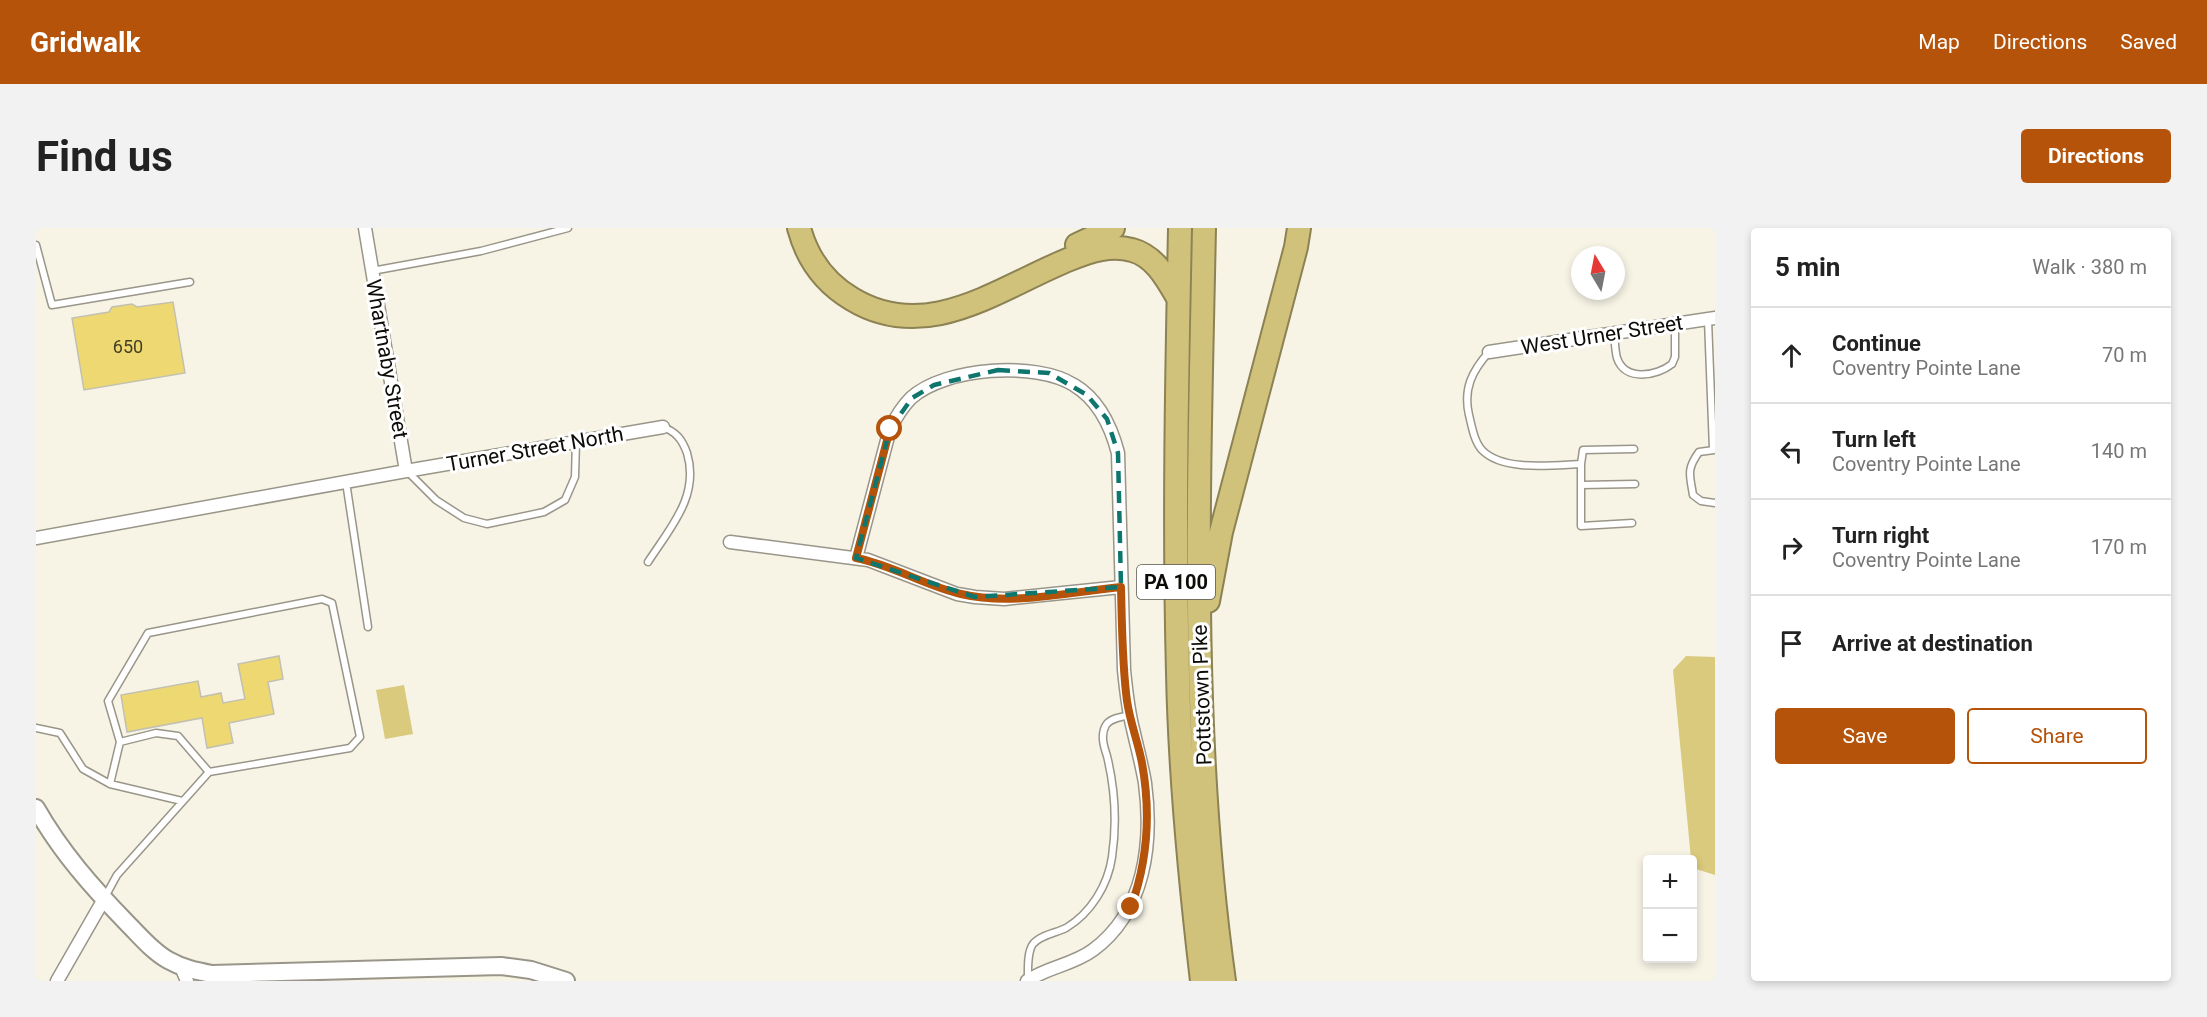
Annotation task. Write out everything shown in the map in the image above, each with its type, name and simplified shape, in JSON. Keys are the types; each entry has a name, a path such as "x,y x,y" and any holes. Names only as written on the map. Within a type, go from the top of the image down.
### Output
{"highway":[{"path":"799,228 806,249 821,274 831,284 859,304 896,316 921,317 948,312 1076,257 1110,247 1134,250 1145,255 1156,264 1179,298"},
{"path":"810,228 826,263 852,288 891,305 918,307 953,300 1113,228"},
{"name":"Pottstown Pike","path":"1180,228 1176,556 1178,675 1190,875 1202,981"},
{"name":"Pottstown Pike","path":"1204,228 1198,558 1199,650 1212,879 1224,981"},
{"path":"1199,650 1221,532 1296,248 1299,228"}],"street":[{"name":"Whartnaby Street","path":"365,228 406,471"},
{"name":"West Urner Street","path":"1489,352 1712,318"},
{"path":"856,558 890,429 906,404 918,393 952,379 998,370 1049,373 1073,384 1087,395 1107,419 1118,453 1124,670 1130,715 1141,761 1148,825 1140,881 1131,907 1121,924 1082,957 1042,971 1027,981"},
{"name":"Turner Street North","path":"406,471 663,427"},
{"path":"36,538 406,471"},
{"path":"730,542 856,558 906,573 957,594 975,597 1023,598 1121,587"},
{"path":"36,808 71,863 154,950 184,974 501,966 531,970 566,981"},
{"path":"57,981 104,899"}],"lane":[{"path":"372,271 481,251 568,228"},
{"path":"36,245 52,305 190,282"},
{"path":"1712,318 1714,450 1699,452 1690,465 1690,475 1693,495 1701,501 1715,503"},
{"path":"1614,333 1617,357 1622,367 1631,373 1655,374 1672,364 1675,357 1675,324"},
{"path":"1489,352 1472,372 1467,407 1475,438 1481,449 1492,457 1527,466 1581,464"},
{"path":"648,562 684,507 689,494 691,469 686,450 680,437 674,431 663,427"},
{"path":"406,471 436,500 464,518 487,524 544,512 566,500 575,477 576,441"},
{"path":"1632,523 1581,526 1581,464 1582,450 1634,449"},
{"path":"346,483 368,627"},
{"path":"1581,485 1635,484"},
{"path":"104,899 117,875 209,772 350,747 360,736 332,603 322,599 148,633 108,701 120,742 110,784"},
{"path":"1027,981 1030,950 1034,942 1066,928 1081,916 1096,899 1106,881 1112,858 1115,821 1109,768 1102,734 1109,721 1130,715"},
{"path":"36,728 60,734 83,769 110,784 182,801"},
{"path":"120,742 156,733 178,736 209,772"}],"highlighted area":[{"path":"998,370 1049,373 1087,395 1107,419 1118,453 1121,587 975,597 856,558 890,429 912,398 934,385"}],"shaded area":[{"path":"1686,656 1715,657 1715,875 1697,869 1697,855 1691,855 1673,670"},
{"path":"404,685 413,734 385,739 376,690"}],"building":[{"path":"173,302 185,373 84,390 72,318 109,312 112,307 132,304 137,307"},
{"path":"279,656 283,679 268,682 274,714 229,723 233,743 207,748 202,718 127,732 121,695 198,681 201,697 221,693 223,703 245,699 238,664"}],"route":[{"path":"890,429 856,558 906,573 957,594 975,597 1023,598 1121,587 1124,670 1128,704 1145,786 1148,825 1140,881 1131,907"}]}
